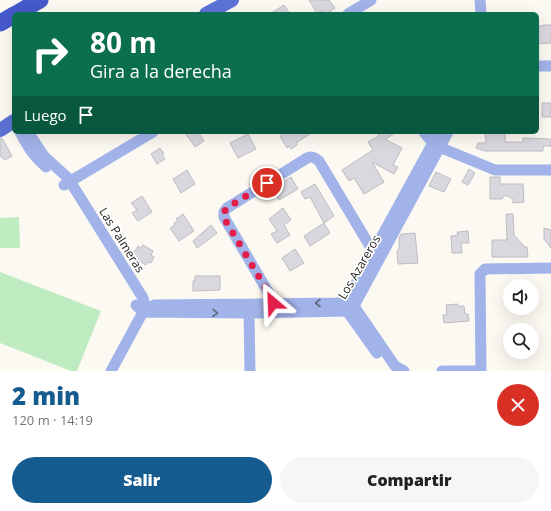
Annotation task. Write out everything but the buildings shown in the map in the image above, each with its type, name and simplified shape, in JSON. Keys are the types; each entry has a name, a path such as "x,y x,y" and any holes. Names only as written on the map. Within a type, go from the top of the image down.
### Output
{"highway":[{"path":"20,12 40,0"},
{"path":"0,23 12,17"}],"main road":[{"path":"210,12 232,0"},
{"path":"0,130 12,126"}],"street":[{"path":"353,12 371,0"},
{"path":"480,0 481,12"},
{"path":"539,59 551,59"},
{"path":"539,66 551,66"},
{"name":"Las Palmeras","path":"20,134 34,156 67,184 143,298 142,307"},
{"name":"Las Palmeras","path":"29,134 44,156 68,178 67,184"},
{"path":"67,184 150,134"},
{"path":"426,134 436,145 495,170 551,170"},
{"name":"Los Azareros","path":"436,145 439,134"},
{"name":"Los Azareros","path":"348,306 436,145 446,134"},
{"path":"273,303 271,297 224,218 224,212 227,208 307,158 315,157 319,161 371,248 378,253"},
{"path":"442,371 480,371 479,278 482,271 485,269 551,268"},
{"name":"Los Azareros","path":"243,310 273,303 337,303 348,306"},
{"path":"348,306 390,371"},
{"path":"348,306 395,366 404,371"},
{"name":"Los Azareros","path":"142,307 243,310 348,306"},
{"path":"102,371 135,313 142,307"},
{"path":"111,371 142,307"},
{"path":"243,310 250,371"},
{"path":"474,371 481,356"}],"green space":[{"path":"19,217 20,248 0,248 0,218"},
{"path":"0,272 101,311 77,371 71,371 0,343"}],"route":[{"path":"267,183 227,208 224,212 224,218 271,297 273,303"}]}
